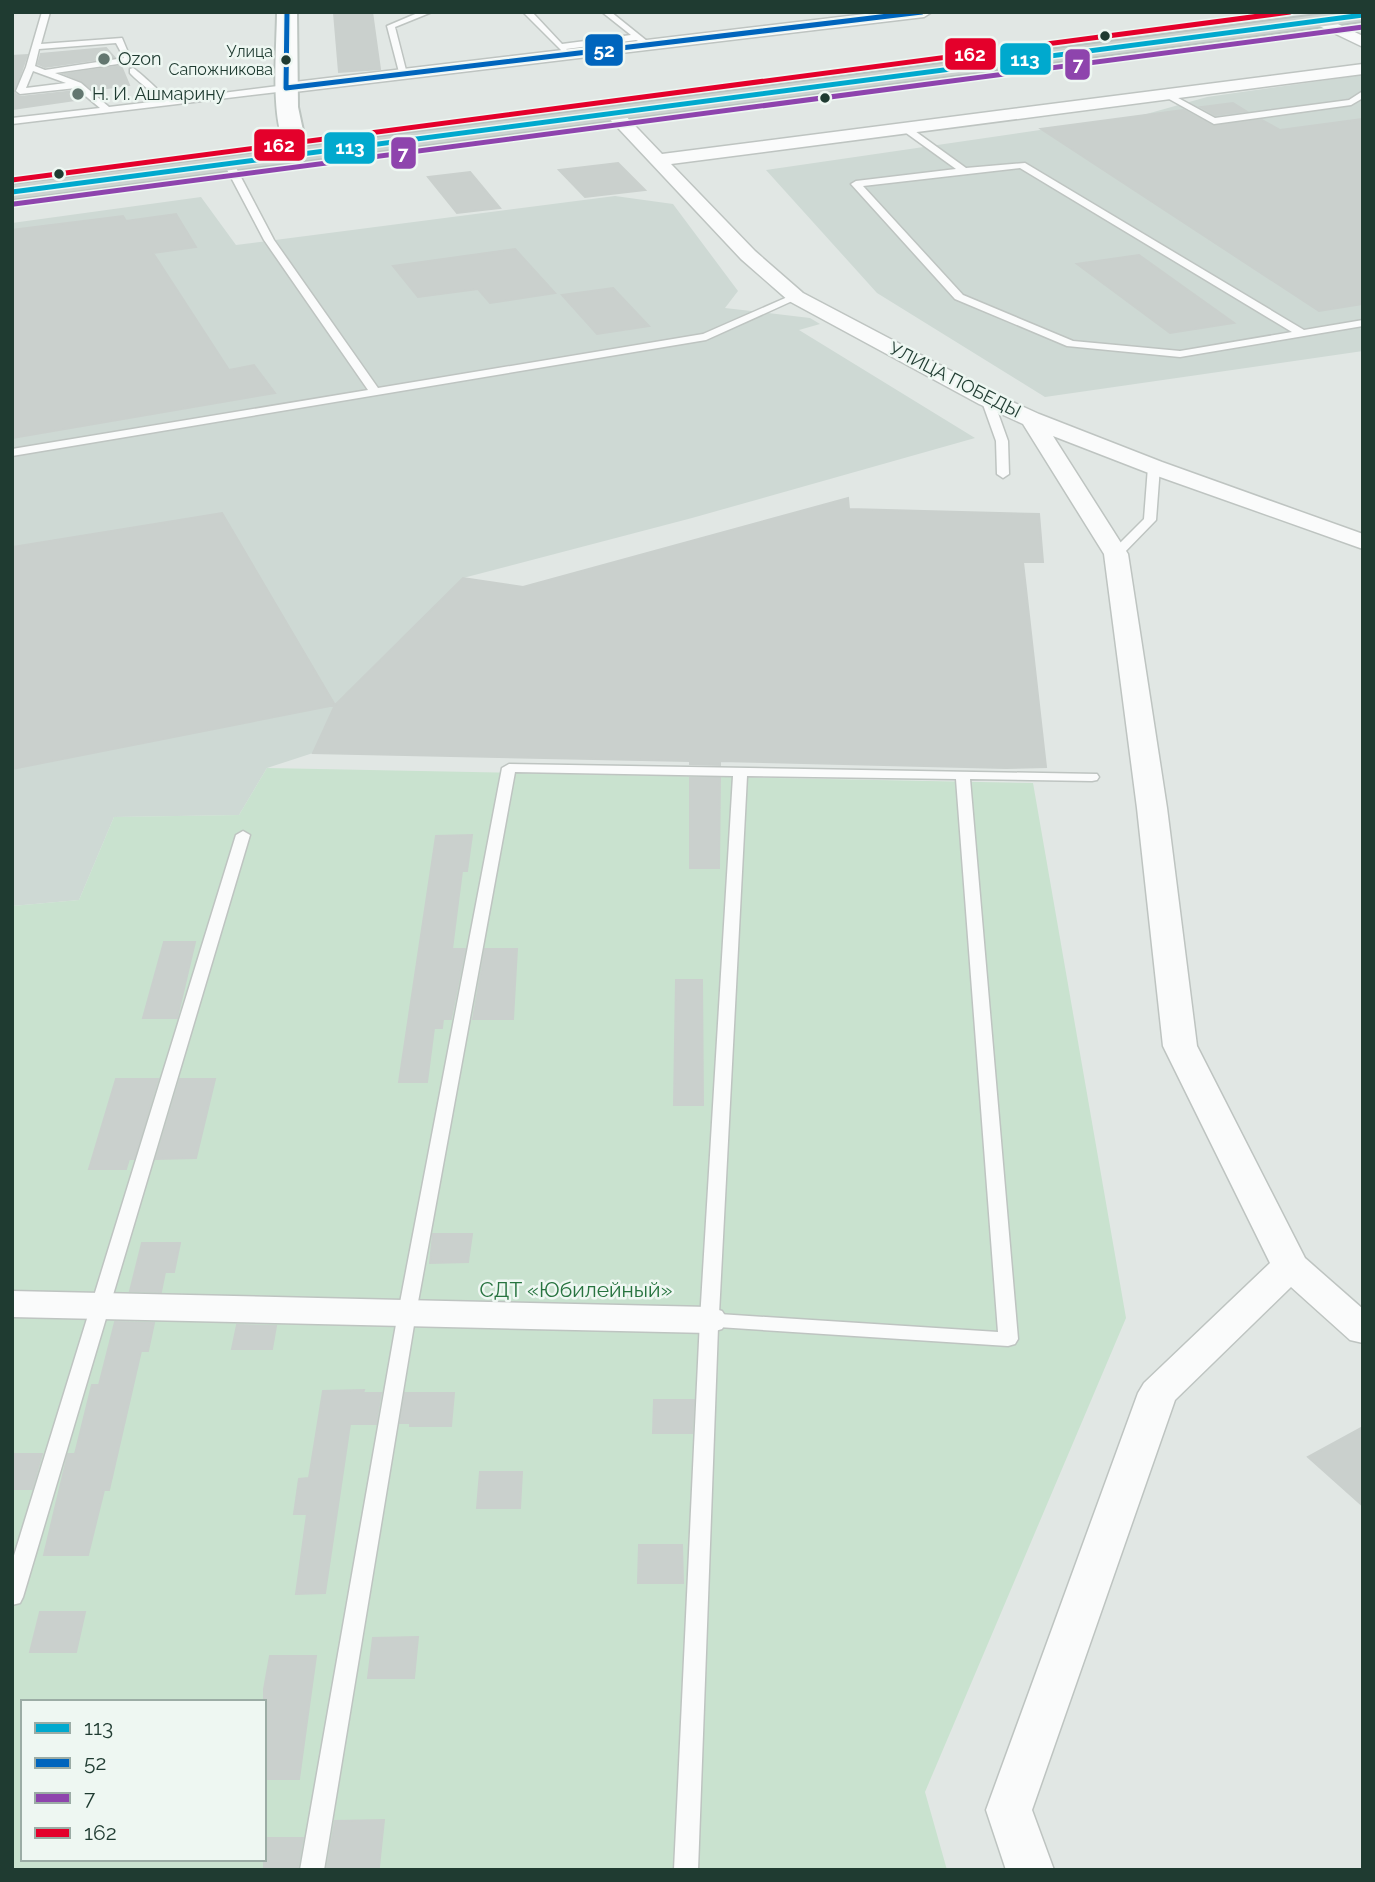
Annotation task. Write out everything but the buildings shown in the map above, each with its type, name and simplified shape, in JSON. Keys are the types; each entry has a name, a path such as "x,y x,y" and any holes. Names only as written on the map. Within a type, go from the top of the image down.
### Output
{"main road":[{"path":"287,12 286,88 289,119 298,147"},
{"path":"12,192 229,164 298,147 1266,12"},
{"path":"12,175 613,113 1311,16 1363,15"}],"street":[{"path":"783,12 803,26"},
{"path":"286,88 642,41 924,12"},
{"path":"1311,16 1363,42"},
{"path":"658,159 1363,69"},
{"name":"УЛИЦА ПОБЕДЫ","path":"613,113 748,256 796,297 1031,419 1154,467 1363,542"},
{"path":"1031,419 1116,554 1152,808 1180,1046 1290,1266 1363,1330"},
{"path":"1030,1870 1009,1810 1158,1393 1290,1266"},
{"path":"12,1304 709,1320"}],"lane":[{"path":"403,74 391,26 428,12"},
{"path":"527,12 564,51"},
{"path":"606,12 642,41"},
{"path":"43,14 30,67 20,91 78,85"},
{"path":"35,47 119,40 129,60 47,72"},
{"path":"30,67 78,85 108,110"},
{"path":"133,71 147,87 160,94 165,103"},
{"path":"12,121 286,88"},
{"path":"1166,95 1214,121 1351,102 1363,94"},
{"path":"905,128 964,171"},
{"path":"229,164 268,240 375,392"},
{"path":"1302,333 1022,164 856,184 959,297 1071,344 1180,354 1363,323"},
{"path":"12,453 706,337 796,297"},
{"path":"987,398 1002,441 1003,474"},
{"path":"1116,554 1150,520 1154,467"},
{"path":"312,1870 407,1313 509,768 1092,777"},
{"path":"685,1870 709,1320 740,772"},
{"path":"709,1320 1008,1339 963,776"},
{"path":"12,1597 243,835"}],"shaded area":[{"path":"1363,75 1363,351 1045,397 877,293 766,170 1143,115 1207,97"},
{"path":"615,196 673,204 738,291 725,308 810,318 820,324 799,330 975,438 692,518 463,578 335,705 313,753 267,768 239,815 114,817 79,900 12,906 12,223 201,197 236,245"}],"green space":[{"path":"250,151 254,153 12,184 12,181"},
{"name":"СДТ «Юбилейный»","path":"267,768 1033,783 1126,1318 925,1792 947,1870 12,1870 12,906 79,900 114,817 239,815"}],"transit line":[{"name":"52","path":"286,88 287,12"},
{"name":"52","path":"286,88 922,12"},
{"name":"162","path":"12,180 1290,12"},
{"name":"113","path":"12,192 1363,15"},
{"name":"7","path":"14,204 1363,27"}],"place":[{"name":"Ozon","path":"104,59"},
{"name":"Улица Сапожникова","path":"286,60"},
{"name":"Н. И. Ашмарину","path":"78,94"}]}
